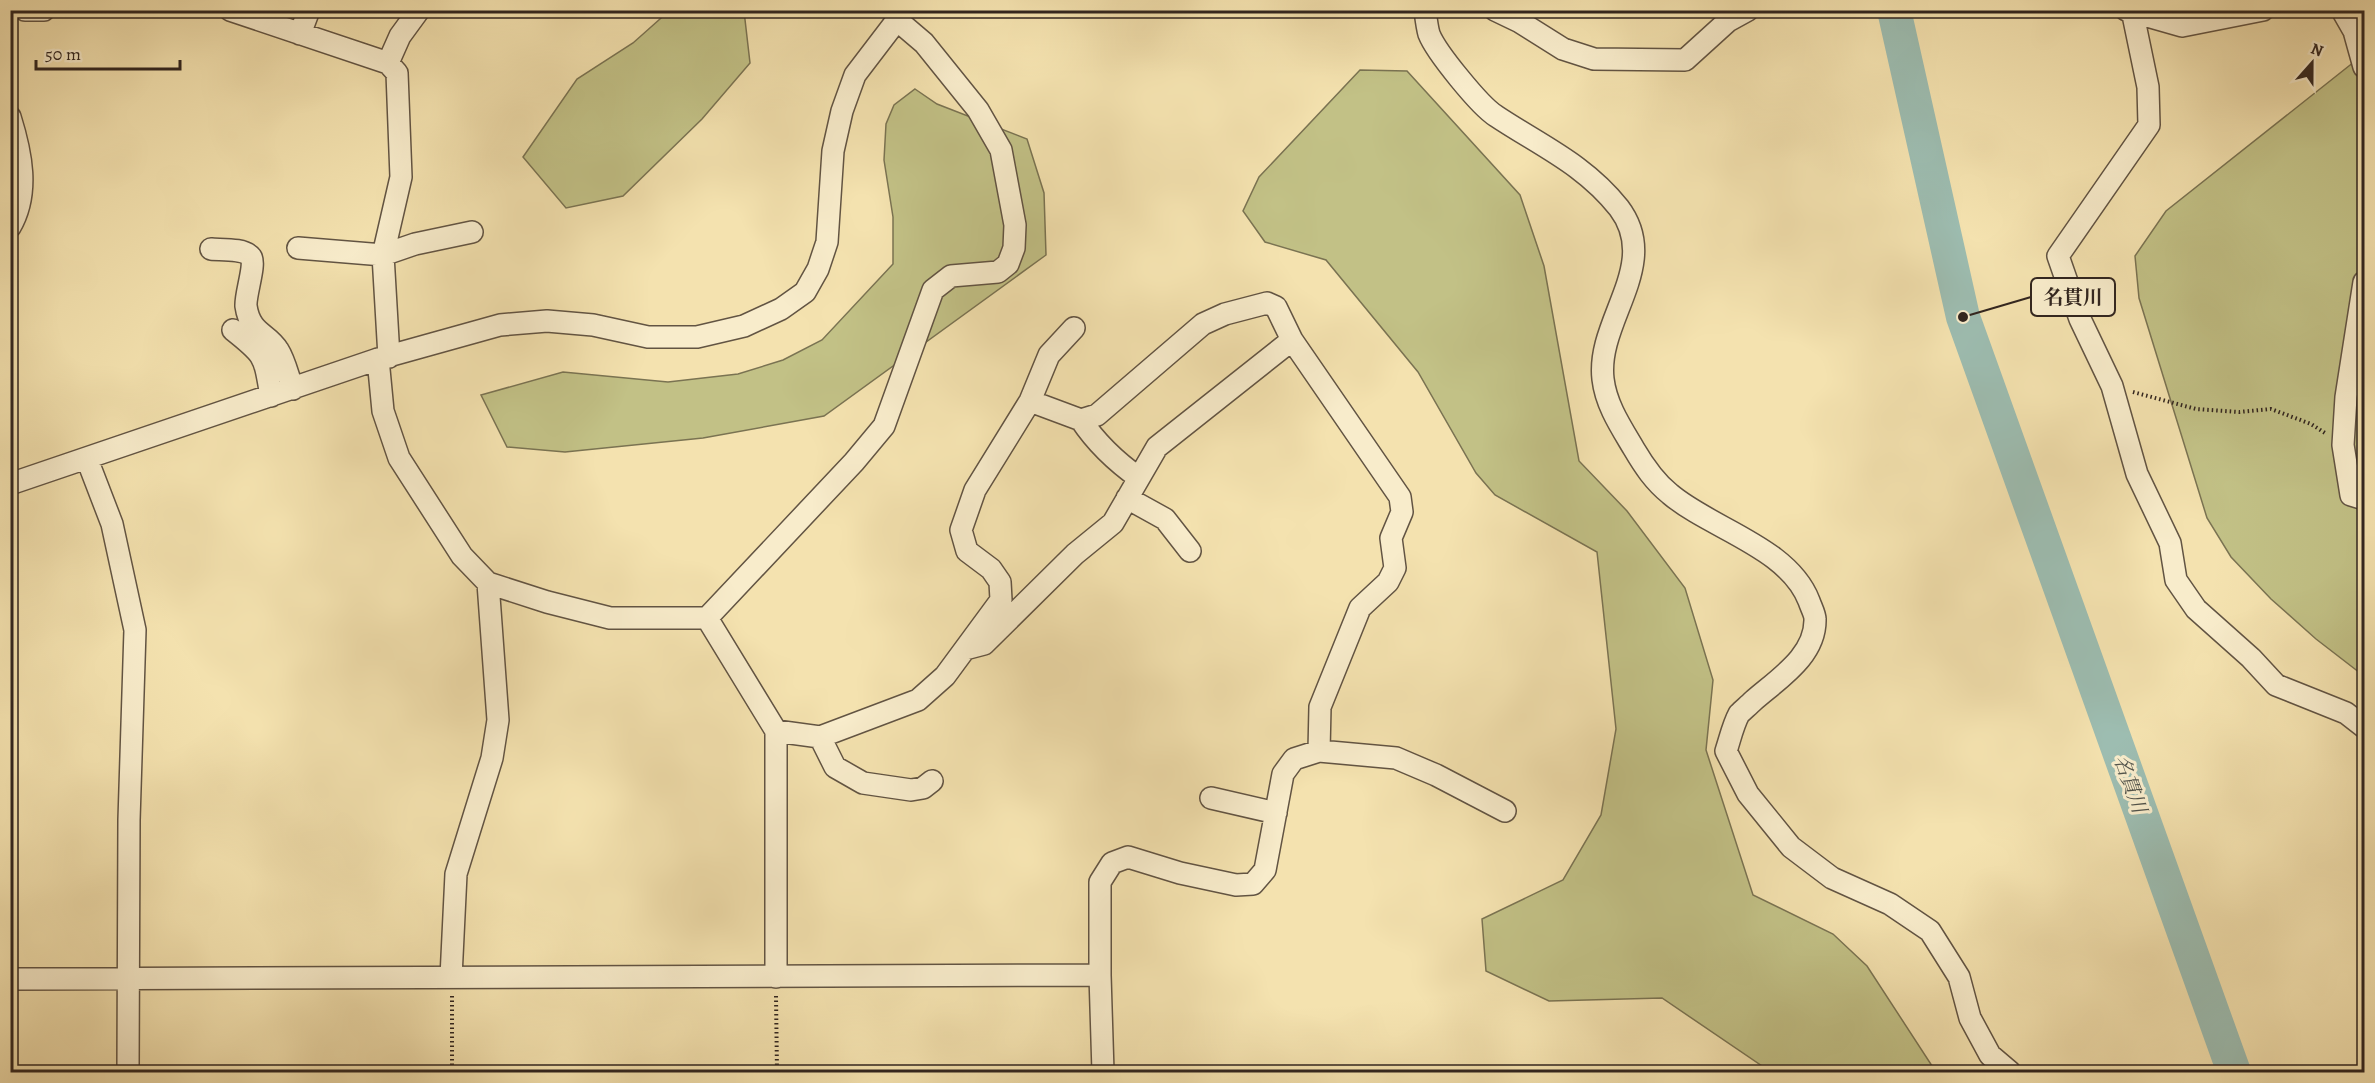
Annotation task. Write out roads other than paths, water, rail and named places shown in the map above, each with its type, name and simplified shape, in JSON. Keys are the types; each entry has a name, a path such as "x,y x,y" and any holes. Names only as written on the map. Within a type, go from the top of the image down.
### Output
{"street":[{"path":"26,10 44,10"},
{"path":"10,484 384,358 500,325 547,321 593,325 648,337 697,337 744,326 781,309 805,292 818,269 827,243 833,151 842,111 855,75 899,15 978,110 1001,150 1015,225 1014,248 1008,264 998,272 951,276 933,290 884,426 846,470 707,618 610,618 547,602 488,583 462,556 399,458 383,411 384,358 383,255 401,177 402,158 397,73 388,63 230,10"},
{"path":"300,34 309,10"},
{"path":"388,63 400,36 419,10"},
{"path":"1425,10 1430,35 1454,71 1494,115 1535,138 1587,173 1620,209 1631,229 1634,265 1607,343 1603,378 1614,415 1648,472 1670,494 1702,516 1759,548 1787,570 1806,593 1815,618 1812,640 1802,657 1740,714 1726,751 1748,794 1791,847 1833,878 1890,904 1930,931 1959,977 1970,1018 1990,1055 2010,1072"},
{"path":"1495,10 1520,22 1563,49 1594,59 1662,60 1685,60 1728,21 1748,10"},
{"path":"2263,10 2182,26 2130,11 2148,87 2149,125 2058,256 2080,319 2112,386 2137,474 2170,543 2176,580 2196,609 2251,657 2276,685 2346,713 2364,727"},
{"path":"2342,10 2354,31 2364,67"},
{"path":"10,117 21,151 22,193 15,219 10,227"},
{"path":"298,248 383,255 415,244 472,232"},
{"path":"211,249 245,253 251,257 253,264 246,306 252,324 277,348 293,388"},
{"path":"2364,282 2346,397 2343,446 2351,495 2364,499"},
{"path":"1081,420 1097,415 1203,324 1225,314 1267,303 1276,307 1292,340 1400,497 1402,512 1391,538 1395,568 1388,582 1360,608 1320,707 1319,750"},
{"path":"776,731 820,737 918,700 945,676 965,649 1001,600 1000,582 991,570 968,551 961,530 975,490 1030,400 1049,355 1074,328"},
{"path":"233,330 254,347 265,360 271,396"},
{"path":"965,649 984,644 1076,554 1113,522 1157,447 1292,340"},
{"path":"1030,400 1081,420 1096,442 1115,461 1139,478"},
{"path":"87,459 112,524 135,630 129,820 128,1072"},
{"path":"1127,498 1165,519 1190,551"},
{"path":"452,977 456,874 492,758 498,720 488,583"},
{"path":"707,618 776,731 776,977"},
{"path":"820,737 835,768 863,783 911,790 923,788 932,781"},
{"path":"1102,1072 1100,882 1112,863 1128,857 1180,873 1236,885 1253,884 1265,870 1283,774 1294,759 1319,750 1396,758 1436,775 1504,811"},
{"path":"1211,798 1276,813"},
{"path":"10,979 1100,975"}],"waterway":[{"name":"名貫川","path":"1894,10 1963,317 2234,1072"}],"place":[{"name":"名貫川","path":"1963,317"}]}
